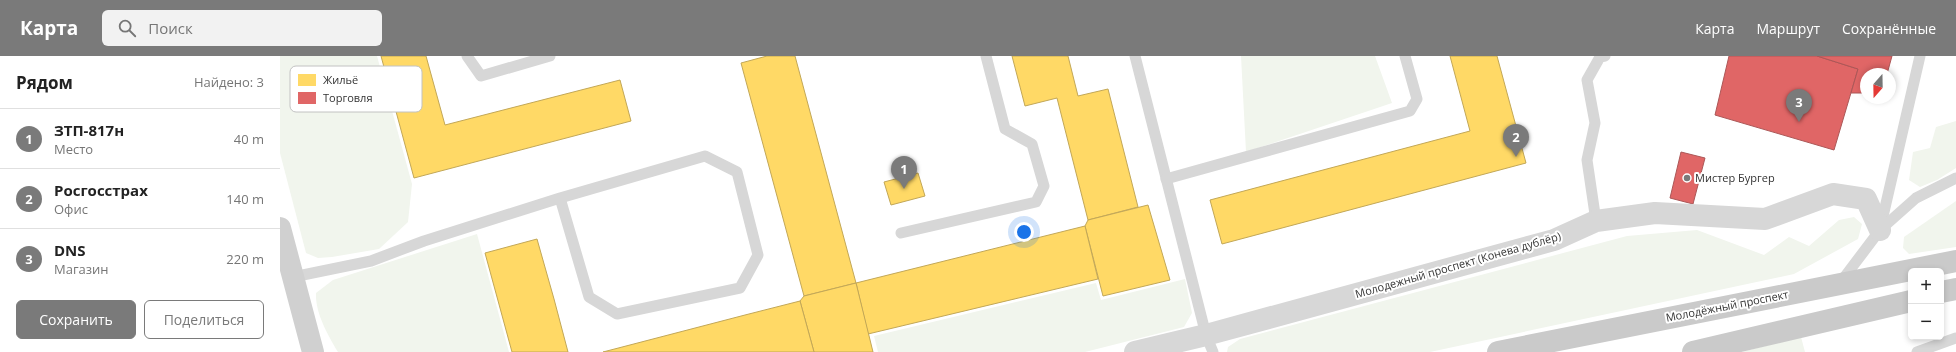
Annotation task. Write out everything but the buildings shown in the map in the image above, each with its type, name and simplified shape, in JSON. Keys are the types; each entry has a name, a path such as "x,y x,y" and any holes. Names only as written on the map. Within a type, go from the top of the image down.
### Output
{"main road":[{"path":"280,228 313,352"},
{"name":"Молодёжный проспект","path":"1498,352 1956,261"},
{"path":"1944,291 1956,288"},
{"path":"1693,352 1908,302"}],"street":[{"name":"Молодежный проспект (Конева дублёр)","path":"1135,352 1210,343 1554,240 1596,220 1655,213 1765,219 1833,194 1866,199 1880,230"}],"lane":[{"path":"467,56 481,76 550,56"},
{"path":"901,233 1036,202 1044,186 1032,144 1005,129 986,56"},
{"path":"1135,56 1166,180 1210,343"},
{"path":"1166,180 1410,111 1417,99 1405,56"},
{"path":"1596,220 1587,160 1595,123 1588,80 1600,57 1605,56"},
{"path":"1880,230 1920,56"},
{"path":"293,277 371,260 424,241 560,198 705,156 736,172 758,255 740,288 617,314 589,297 560,198"},
{"path":"1839,284 1880,230 1916,198 1956,178"},
{"path":"1917,352 1956,338"}],"shaded area":[{"path":"280,56 377,56 380,66 290,66 290,112 392,112 412,184 408,222 379,249 318,258 306,253 280,153"},
{"path":"1241,56 1375,56 1392,103 1246,152"},
{"path":"1956,121 1956,168 1937,180 1920,187 1909,180 1913,152 1930,148 1936,127"},
{"path":"1956,201 1956,247 1909,254 1903,248 1904,237"},
{"path":"1854,217 1862,224 1858,239 1794,274 1430,352 1227,352 1228,347 1240,339 1627,236 1697,230 1764,255 1789,237 1809,246 1839,220"},
{"path":"477,234 509,352 338,352 326,331 320,316 316,301 316,293 333,280"},
{"path":"1185,279 1192,313 1184,327 1085,352 878,352 874,336 1096,283 1101,300"},
{"path":"1801,337 1805,352 1742,352"}],"place":[{"name":"DNS","path":"1799,122"},
{"name":"Росгосстрах","path":"1516,157"},
{"name":"Мистер Бургер","path":"1687,178"},
{"name":"ЗТП-817н","path":"904,189"}]}
